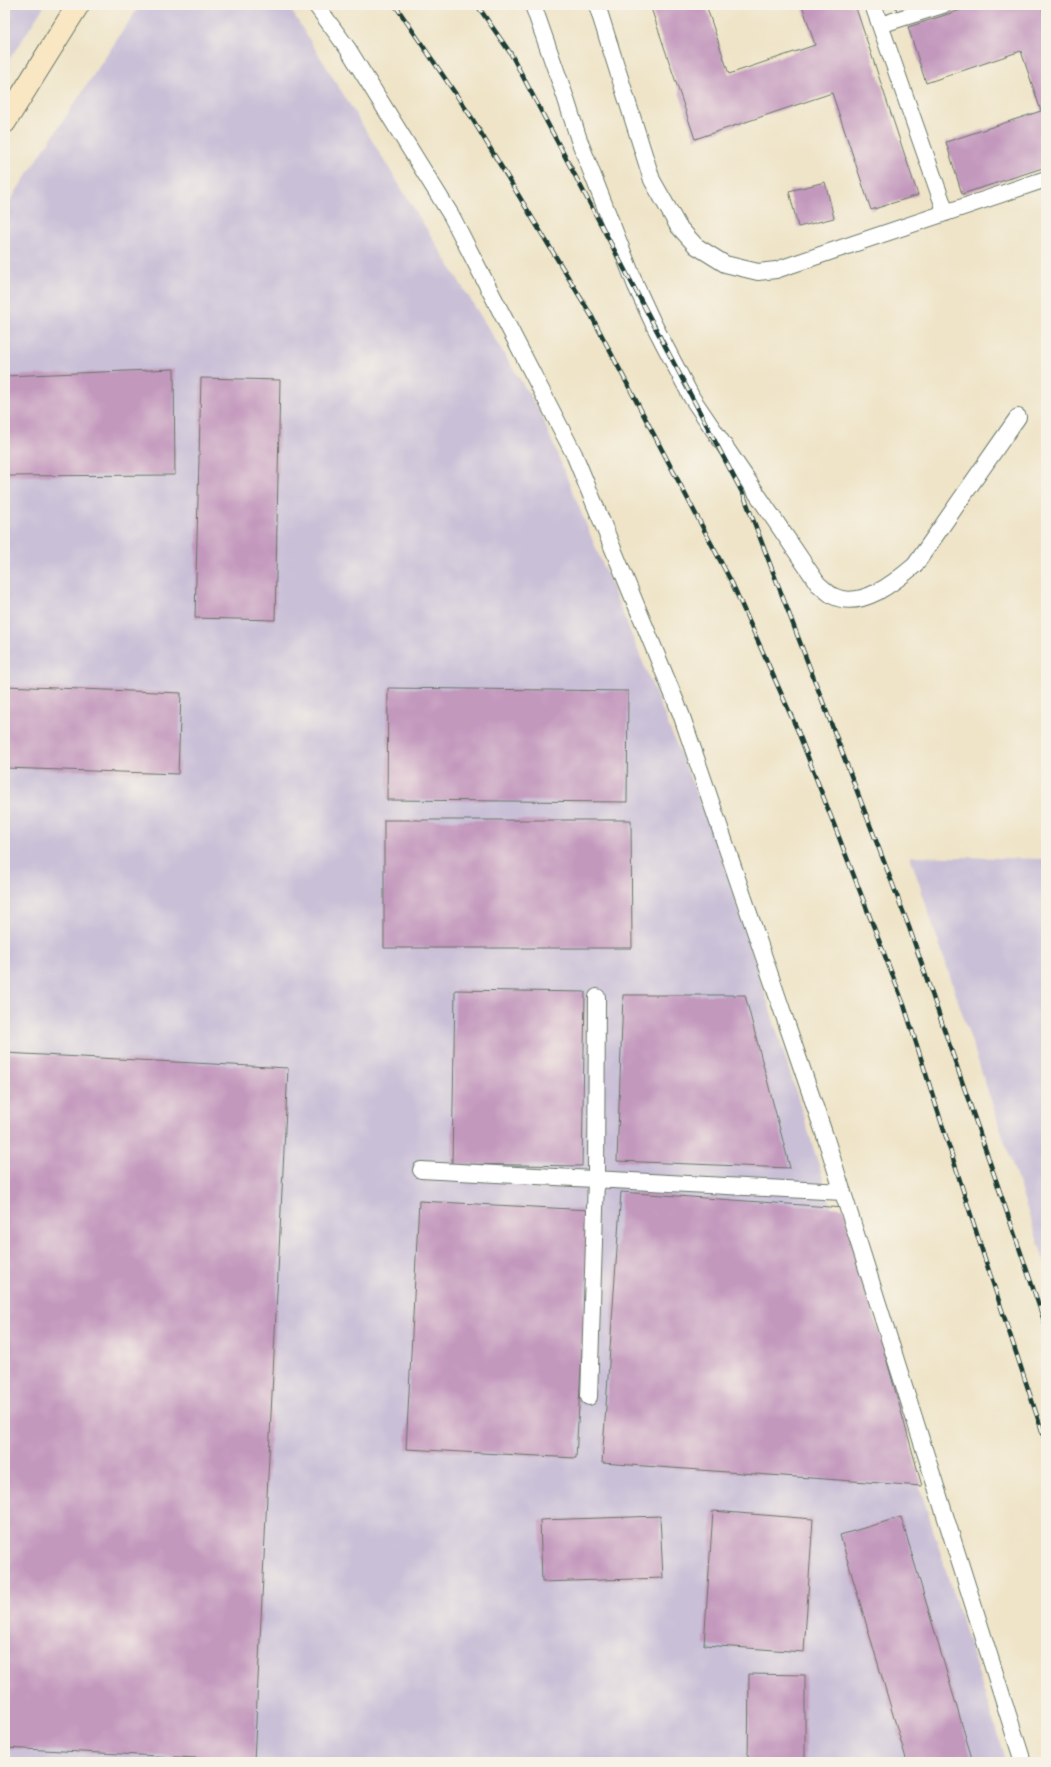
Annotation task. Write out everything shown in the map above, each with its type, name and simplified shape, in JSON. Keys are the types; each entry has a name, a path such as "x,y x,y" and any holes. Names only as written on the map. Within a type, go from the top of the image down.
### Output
{"street":[{"path":"5,122 78,5"}],"lane":[{"path":"316,5 348,49 451,215 574,454 681,714 843,1192 1024,1762"},
{"path":"533,5 579,140 636,286 654,325 692,398 818,584 833,596 853,600 874,594 895,582 915,565 1018,417"},
{"path":"597,5 652,180 678,226 696,246 726,264 758,272 776,270 1046,179"},
{"path":"873,5 946,213"},
{"path":"880,26 944,5"},
{"path":"589,1397 596,1179 597,997"},
{"path":"421,1170 843,1192"}],"shaded area":[{"path":"5,5 45,5 5,66"},
{"path":"140,5 288,5 540,412 721,853 1006,1762 5,1762 5,208"},
{"path":"910,856 1046,859 1046,1266"}],"building":[{"path":"650,5 706,5 729,74 815,45 802,5 855,5 918,195 871,210 832,93 695,139"},
{"path":"895,5 915,5 897,11"},
{"path":"976,5 1041,5 1046,21 1046,167 962,194 946,142 1041,111 1021,51 926,83 908,27"},
{"path":"825,182 834,218 798,227 789,191"},
{"path":"174,369 175,475 5,476 5,376"},
{"path":"201,378 280,380 275,620 195,618"},
{"path":"5,686 181,693 178,774 5,768"},
{"path":"388,688 628,691 627,802 387,800"},
{"path":"384,820 631,820 632,948 384,948"},
{"path":"455,990 585,992 582,1166 452,1164"},
{"path":"623,995 745,995 790,1168 617,1161"},
{"path":"5,1053 288,1068 254,1761 5,1748"},
{"path":"621,1192 844,1208 922,1486 602,1463"},
{"path":"419,1201 590,1210 576,1458 406,1449"},
{"path":"713,1511 813,1519 804,1652 704,1645"},
{"path":"660,1516 663,1578 542,1582 540,1520"},
{"path":"901,1517 973,1762 907,1762 840,1535"},
{"path":"749,1674 805,1675 805,1762 748,1762"}],"railway":[{"path":"395,5 470,115 591,315 732,583 797,729 904,1005 983,1253 1046,1443"},
{"path":"477,5 511,54 744,496 909,927 1046,1326"}]}
